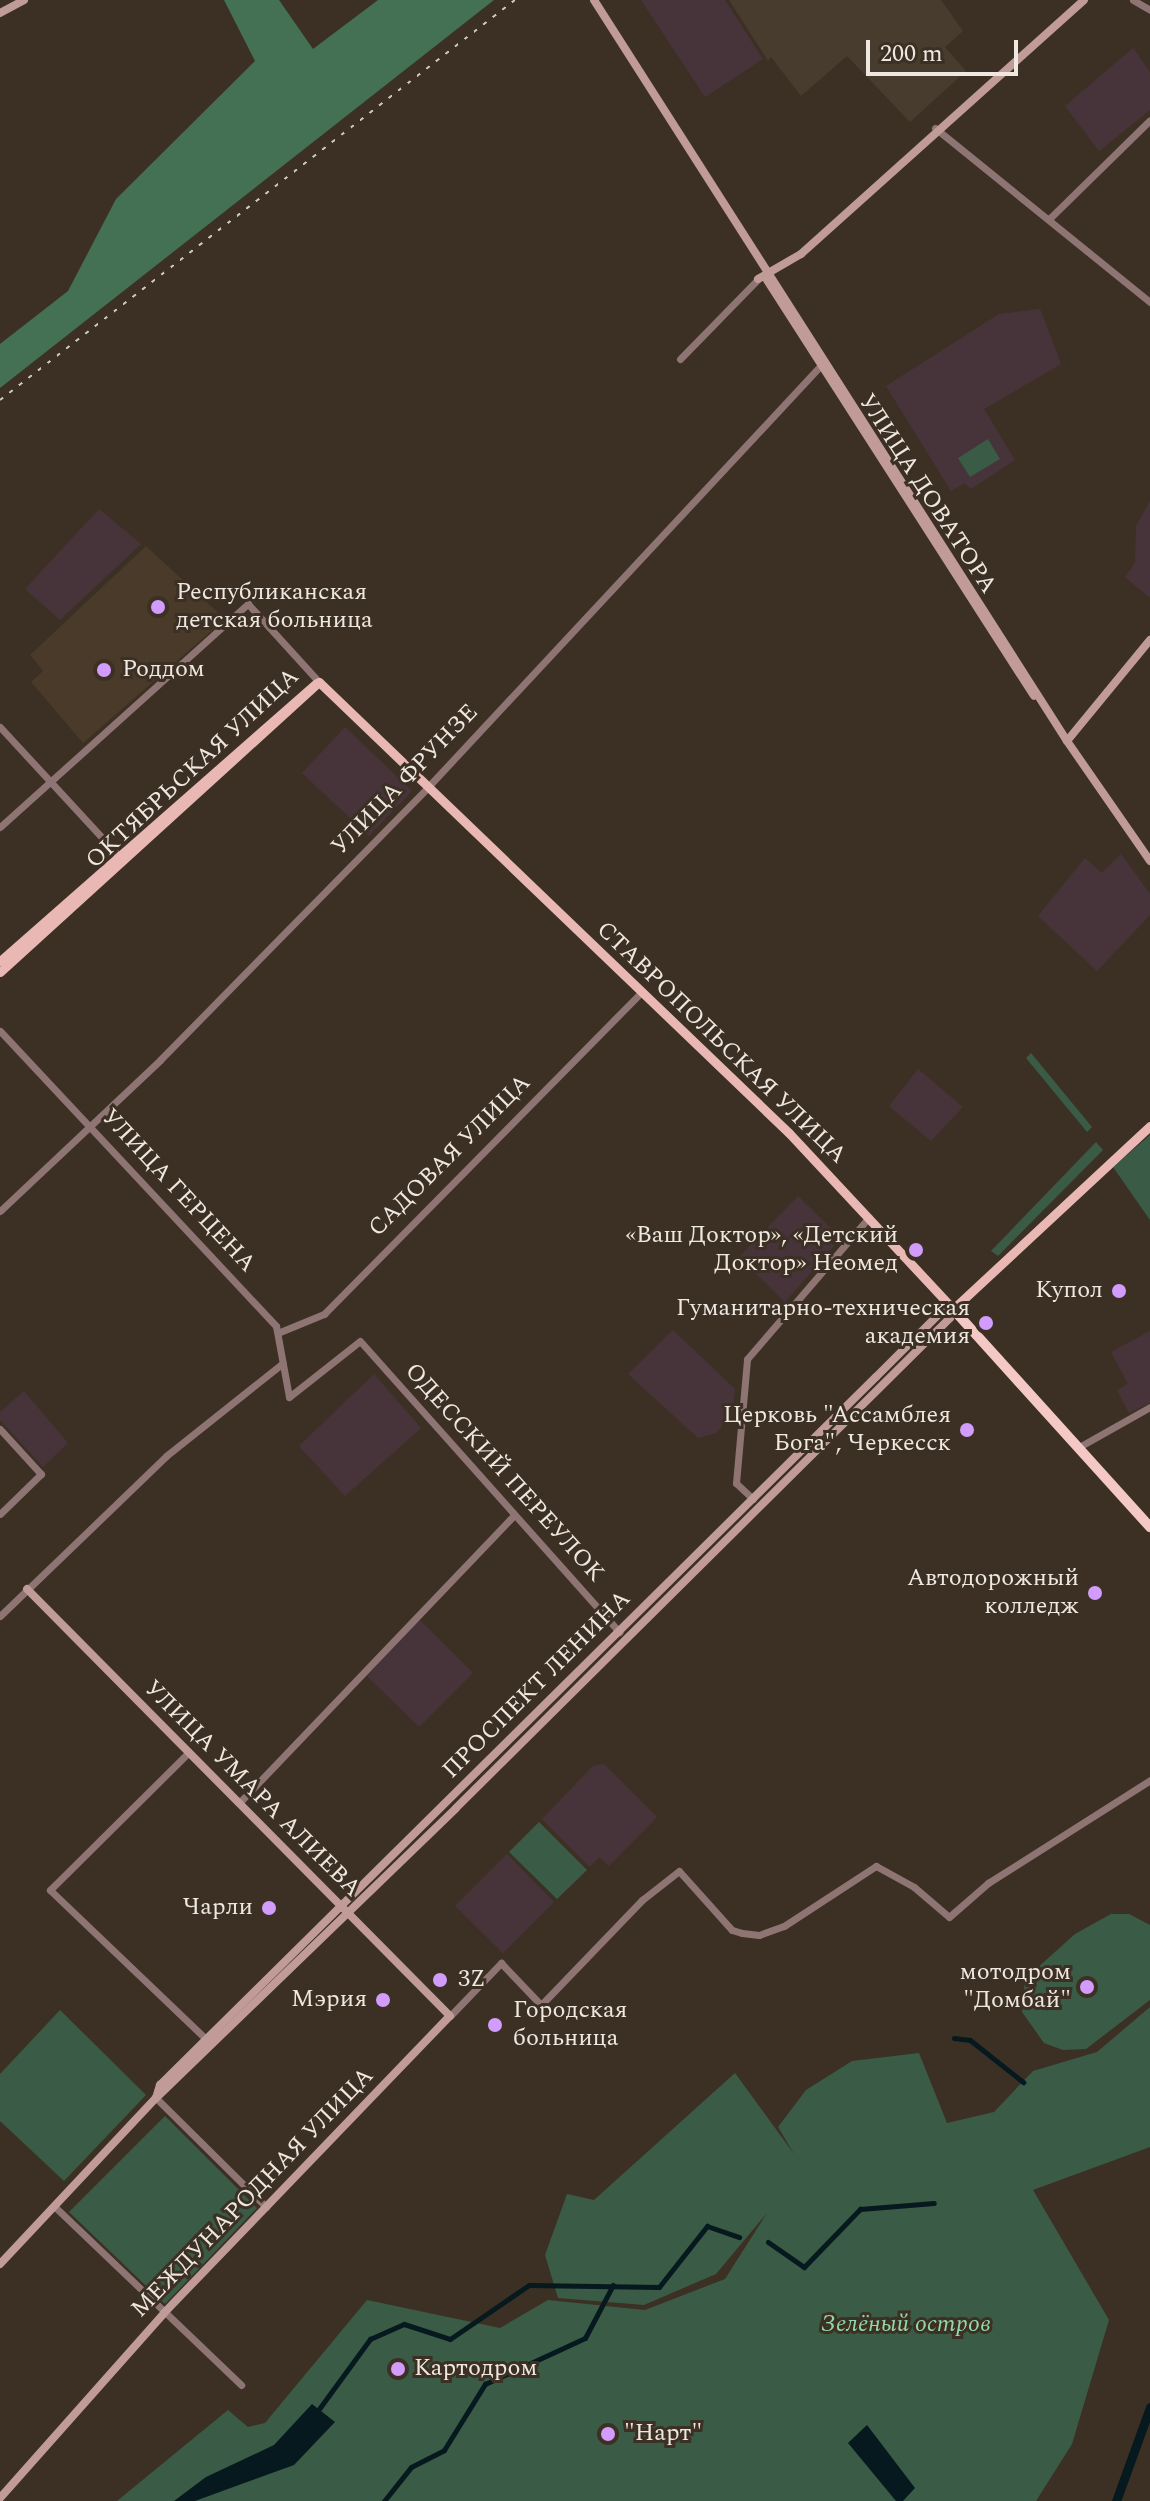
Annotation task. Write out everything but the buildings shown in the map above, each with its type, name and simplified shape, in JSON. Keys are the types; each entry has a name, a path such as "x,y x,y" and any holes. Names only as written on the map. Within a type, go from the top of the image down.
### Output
{"highway":[{"name":"СТАВРОПОЛЬСКАЯ УЛИЦА","path":"953,1309 1150,1527"}],"main road":[{"path":"0,11 17,0"},
{"path":"0,11 24,0"},
{"name":"УЛИЦА ДОВАТОРА","path":"594,0 765,276 1067,741 1150,861"},
{"path":"765,276 937,130 1081,0"},
{"path":"1067,741 1150,640"},
{"name":"СТАВРОПОЛЬСКАЯ УЛИЦА","path":"319,682 789,1133 953,1309"},
{"name":"ОКТЯБРЬСКАЯ УЛИЦА","path":"0,961 319,682"},
{"name":"ОКТЯБРЬСКАЯ УЛИЦА","path":"0,972 120,857"},
{"name":"ПРОСПЕКТ ЛЕНИНА","path":"0,2264 156,2098 348,1914 950,1318 953,1309 1150,1126"},
{"name":"ПРОСПЕКТ ЛЕНИНА","path":"156,2098 160,2085 206,2039 943,1310 953,1309"},
{"name":"УЛИЦА УМАРА АЛИЕВА","path":"27,1589 450,2016"},
{"name":"МЕЖДУНАРОДНАЯ УЛИЦА","path":"0,2498 164,2313 450,2016"}],"street":[{"path":"1133,0 1150,10"},
{"path":"1049,219 1150,120"},
{"path":"937,130 1150,302"},
{"path":"680,359 765,276"},
{"name":"УЛИЦА ФРУНЗЕ","path":"0,1211 90,1126 427,788 822,364"},
{"name":"СТАВРОПОЛЬСКАЯ УЛИЦА","path":"52,781 248,604 319,682"},
{"path":"0,727 120,857"},
{"path":"0,827 52,781"},
{"name":"САДОВАЯ УЛИЦА","path":"280,1332 324,1314 640,993"},
{"name":"УЛИЦА ГЕРЦЕНА","path":"0,1031 280,1332"},
{"path":"753,1499 736,1483 747,1359 869,1217"},
{"path":"0,1616 166,1456 283,1363 280,1332"},
{"name":"ОДЕССКИЙ ПЕРЕУЛОК","path":"283,1363 289,1397 360,1341 619,1632"},
{"path":"1079,1447 1150,1407"},
{"path":"0,1429 41,1474 0,1514"},
{"path":"239,1803 513,1516"},
{"path":"189,1752 50,1890 206,2039"},
{"name":"МЕЖДУНАРОДНАЯ УЛИЦА","path":"450,2016 501,1963 541,2005 642,1900 679,1871 732,1930 742,1933 759,1935 784,1926 876,1866 914,1887 949,1917 988,1883 1150,1780"},
{"path":"156,2098 266,2207"},
{"path":"54,2206 241,2385"}],"shaded area":[{"path":"641,0 725,0 763,59 705,97"},
{"path":"729,0 941,0 963,31 945,47 966,71 910,122 847,56 801,96 771,57 768,61"},
{"path":"1133,48 1150,72 1150,110 1099,151 1065,106"},
{"path":"1040,309 1061,364 984,409 1015,460 971,489 965,483 951,491 886,386 999,314"},
{"path":"1150,501 1150,598 1125,577 1135,563 1136,526"},
{"path":"99,509 141,544 60,620 25,589"},
{"path":"146,546 225,619 83,743 31,682 43,671 30,655"},
{"path":"345,727 412,791 369,836 302,773"},
{"path":"1121,854 1150,894 1150,915 1097,971 1038,916 1085,858 1102,873"},
{"path":"918,1069 963,1107 931,1141 889,1106"},
{"path":"798,1196 841,1238 785,1302 739,1257"},
{"path":"673,1330 735,1389 732,1415 716,1433 698,1438 628,1374"},
{"path":"1150,1331 1150,1403 1129,1413 1117,1390 1128,1384 1111,1352"},
{"path":"374,1374 421,1428 345,1496 299,1446"},
{"path":"24,1391 68,1443 43,1467 0,1420 0,1412"},
{"path":"419,1619 473,1673 419,1727 367,1676"},
{"path":"604,1764 657,1817 609,1866 599,1857 590,1867 542,1819 593,1766"},
{"path":"507,1854 554,1902 503,1953 455,1906"},
{"path":"312,2404 335,2422 294,2465 195,2501 174,2501 206,2477 274,2445"},
{"path":"867,2425 915,2488 903,2501 896,2501 848,2443"}],"green space":[{"path":"224,0 279,0 313,49 378,0 494,0 0,388 0,344 68,291 116,199 255,61"},
{"path":"988,439 1000,459 970,477 958,458"},
{"path":"1031,1053 1092,1127 1087,1132 1026,1058"},
{"path":"1150,1135 1150,1220 1113,1167"},
{"path":"1096,1142 1103,1150 998,1256 991,1251"},
{"path":"539,1822 587,1870 557,1899 509,1852"},
{"name":"мотодром \"Домбай\"","path":"1111,1914 1129,1914 1150,1925 1150,2000 1086,2049 1063,2050 1044,2043 1022,2012 1025,1979 1075,1934"},
{"name":"Зелёный остров","path":"1150,2007 1150,2147 1033,2190 1109,2320 1072,2444 1036,2501 117,2501 228,2410 248,2427 265,2423 367,2300 500,2328 548,2300 645,2310 725,2279 767,2213 716,2274 644,2305 558,2298 545,2255 567,2194 594,2200 735,2073 794,2154 778,2127 806,2090 852,2061 919,2053 947,2123 994,2112 1033,2071 1097,2052"},
{"path":"60,2010 146,2095 64,2181 0,2121 0,2074"},
{"path":"165,2116 257,2208 165,2304 69,2212"}],"waterway":[{"path":"954,2038 970,2040 1023,2082"},
{"path":"768,2242 804,2267 860,2209 934,2203"},
{"path":"316,2413 370,2339 404,2324 450,2339 529,2285 659,2287 707,2226 739,2237"},
{"path":"384,2501 411,2467 444,2450 485,2384 585,2338 613,2285"},
{"path":"1116,2501 1150,2407"}],"railway":[{"path":"0,400 515,0"}],"place":[{"name":"Республиканская детская больница","path":"158,607"},
{"name":"Роддом","path":"104,670"},
{"name":"«Ваш Доктор», «Детский Доктор» Неомед","path":"916,1250"},
{"name":"Купол","path":"1119,1291"},
{"name":"Гуманитарно-техническая академия","path":"986,1323"},
{"name":"Церковь \"Ассамблея Бога\", Черкесск","path":"967,1430"},
{"name":"Автодорожный колледж","path":"1095,1593"},
{"name":"Чарли","path":"269,1908"},
{"name":"3Z","path":"440,1980"},
{"name":"мотодром \"Домбай\"","path":"1087,1987"},
{"name":"Мэрия","path":"383,2000"},
{"name":"Городская больница","path":"495,2025"},
{"name":"Картодром","path":"398,2369"},
{"name":"\"Нарт\"","path":"608,2434"}]}
